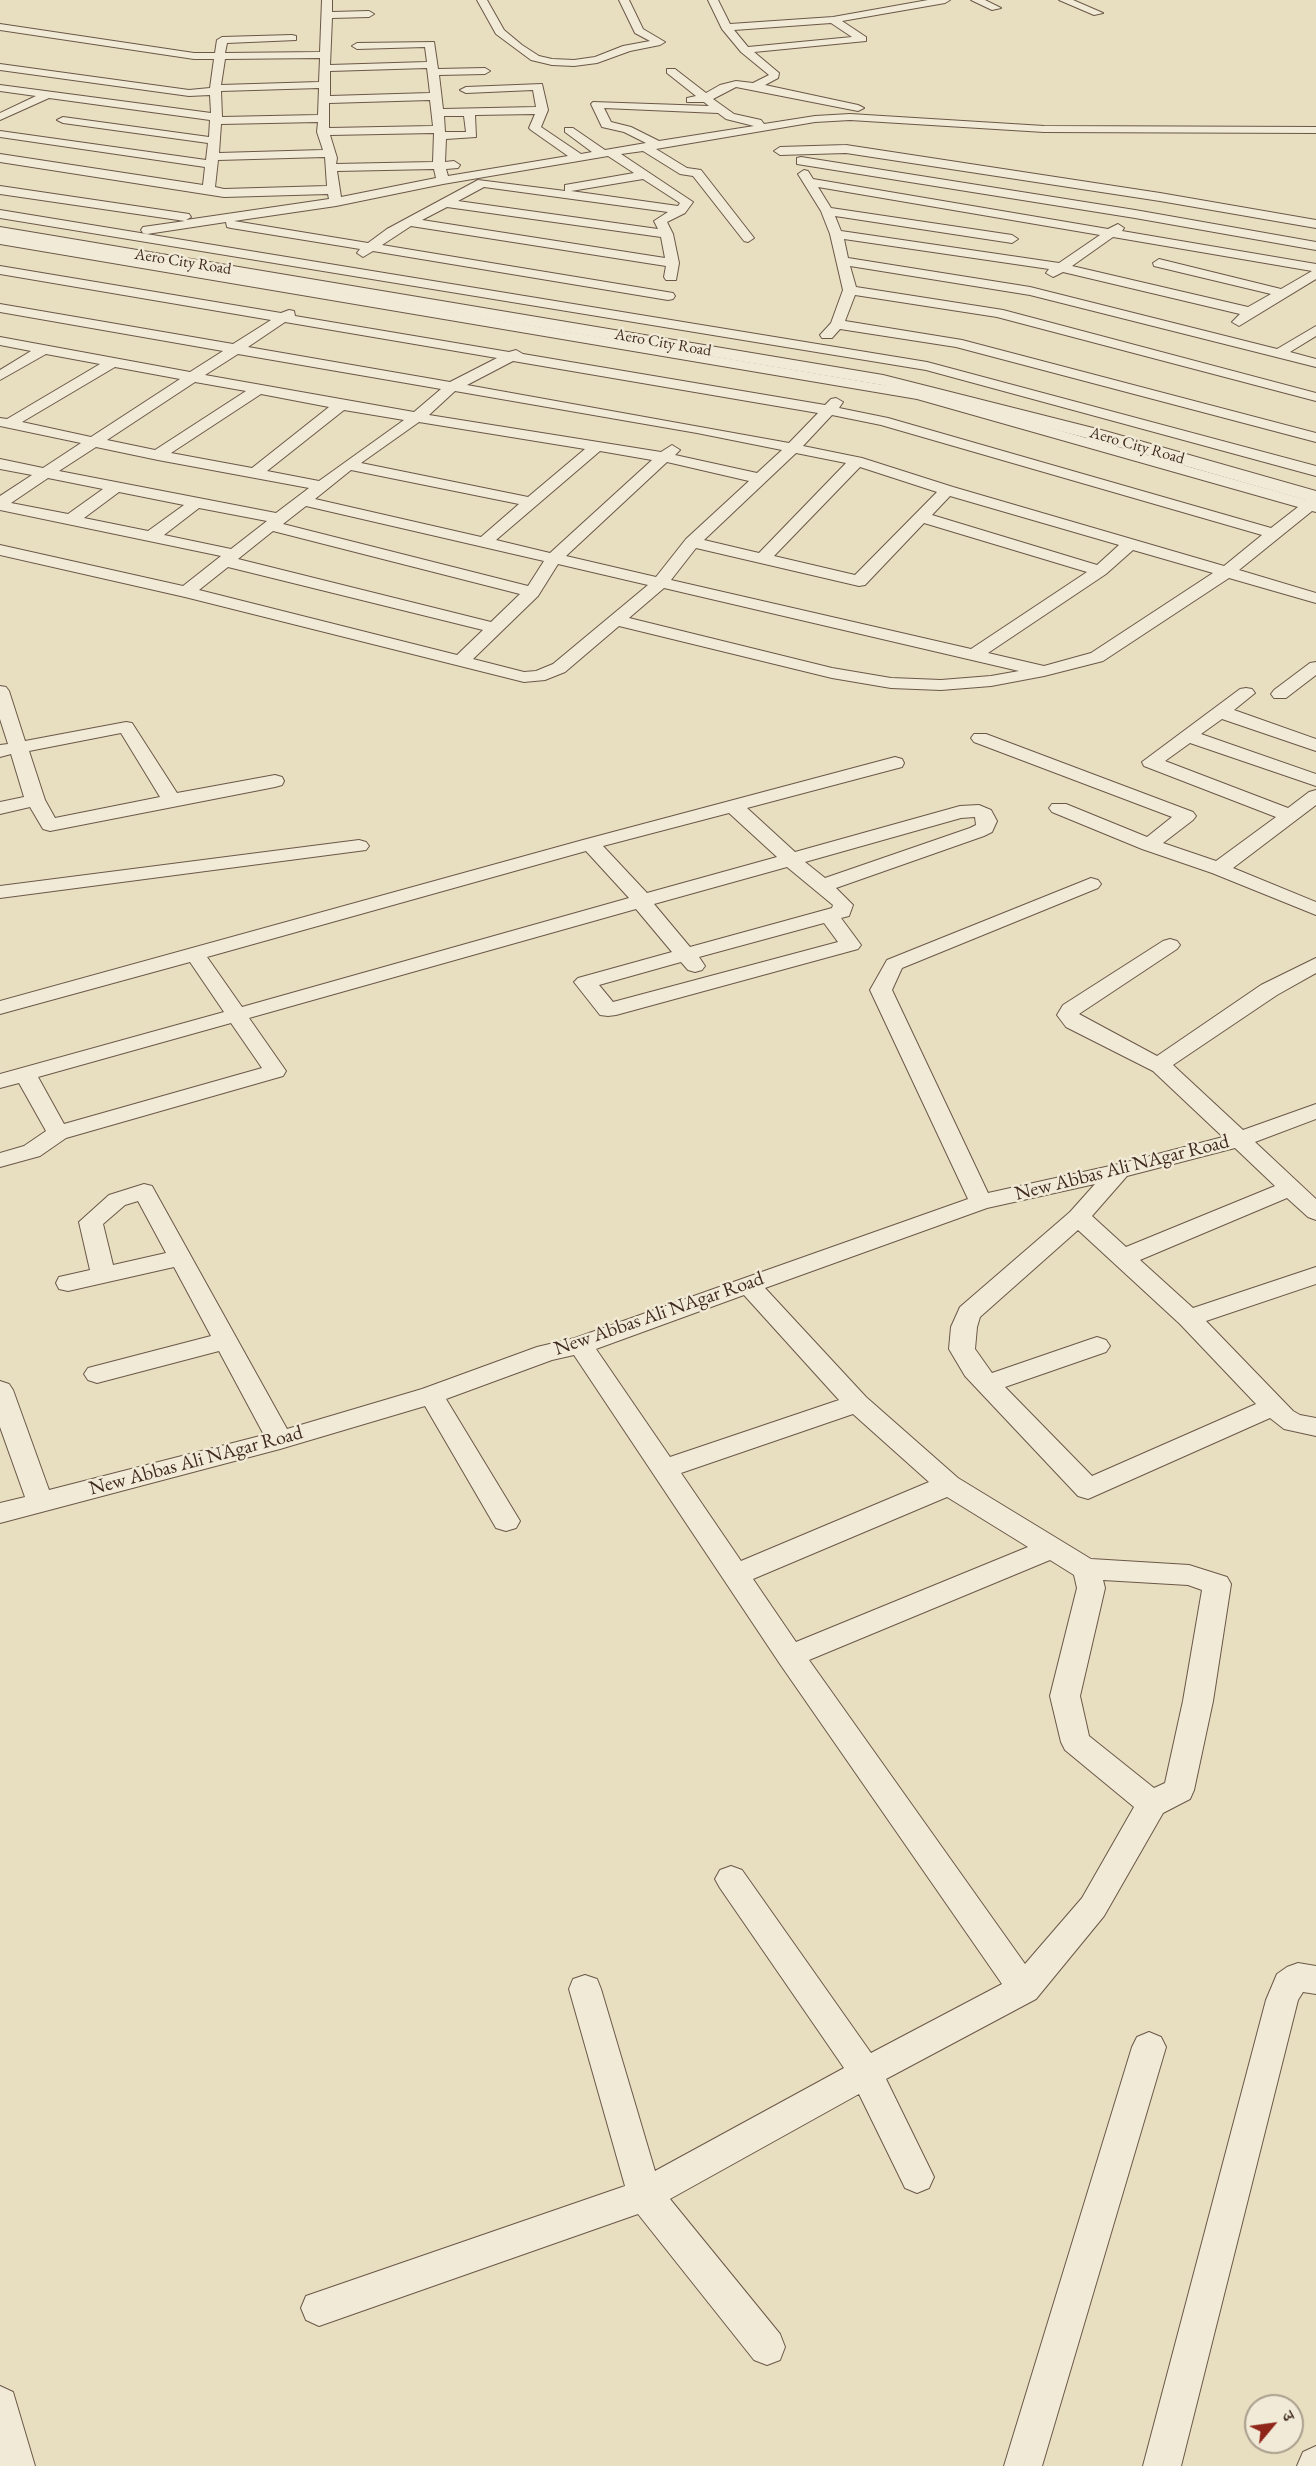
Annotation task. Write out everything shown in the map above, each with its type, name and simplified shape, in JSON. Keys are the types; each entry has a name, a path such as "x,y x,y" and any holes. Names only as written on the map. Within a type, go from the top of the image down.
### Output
{"street":[{"path":"327,0 322,35 325,62 323,125 335,196"},
{"path":"482,0 500,32 535,58 552,63 597,60 627,48 660,42 639,31 624,0"},
{"path":"712,0 726,27 745,50 774,73 772,78 755,86"},
{"path":"726,27 833,20 945,0"},
{"path":"976,0 996,8"},
{"path":"1064,0 1098,13"},
{"path":"0,27 117,44 220,52 249,57 369,22 369,11"},
{"path":"745,50 862,39 833,20"},
{"path":"271,28 398,45 430,44 440,133 439,165 443,180"},
{"path":"210,188 216,117 215,86 222,40 371,34 409,38"},
{"path":"322,35 325,62"},
{"path":"322,35 360,63"},
{"path":"398,45 400,62"},
{"path":"249,57 248,66 325,62 400,62 433,73"},
{"path":"360,63 360,76 433,73 504,79"},
{"path":"0,67 189,93 215,86 324,92 402,88 402,98"},
{"path":"464,76 485,71"},
{"path":"0,214 123,236 642,318 812,352 837,324 850,290 844,261 828,211 811,182 793,160 774,148 757,122 730,117 671,71"},
{"path":"0,88 243,120 290,119 323,125 472,135 464,76"},
{"path":"464,76 538,87 541,115 535,128 579,158"},
{"path":"0,117 84,78"},
{"path":"246,87 289,78 324,92 359,99 402,98 469,112 541,115"},
{"path":"680,100 705,99 724,87 741,84 880,113 881,119"},
{"path":"359,99 360,109 436,105"},
{"path":"469,112 513,101"},
{"path":"27,138 98,102"},
{"path":"720,110 597,104 606,125 627,129 684,171 697,173 748,238"},
{"path":"216,117 290,109 290,119"},
{"path":"123,236 335,196 815,119 850,117 1044,129 1316,130"},
{"path":"243,120 241,130 323,125 361,119 405,120 406,131"},
{"path":"54,124 241,156 286,155 330,160 439,165 477,163"},
{"path":"569,130 687,202 681,210 660,221 667,234 673,263 668,296 642,318"},
{"path":"0,134 214,152 289,143 286,155"},
{"path":"780,151 846,149 1160,197 1312,224"},
{"path":"241,156 240,165 408,156"},
{"path":"0,158 210,188 285,181 285,192 335,196"},
{"path":"793,160 1135,214 1316,246"},
{"path":"944,204 988,170"},
{"path":"500,171 519,189"},
{"path":"544,192 644,175"},
{"path":"811,182 1316,268"},
{"path":"340,269 410,222 482,183 681,210"},
{"path":"123,236 210,188"},
{"path":"0,190 210,221 668,296"},
{"path":"922,370 1059,267 1113,232 1160,197"},
{"path":"903,223 908,198"},
{"path":"445,203 667,234"},
{"path":"828,211 1012,239"},
{"path":"988,257 1041,220"},
{"path":"410,222 673,263"},
{"name":"Aero City Road","path":"0,223 123,236 558,324 812,352 922,370 1316,485"},
{"path":"1270,260 1312,224"},
{"name":"Aero City Road","path":"0,232 329,290 558,324 883,380 1098,435 1315,502"},
{"path":"836,234 1059,267 1250,312"},
{"path":"472,264 511,238"},
{"path":"0,240 329,290"},
{"path":"1131,285 1182,244"},
{"path":"844,261 1030,291 1316,363"},
{"path":"1159,263 1283,292"},
{"path":"0,270 883,421 1274,534"},
{"path":"1184,362 1221,340 1250,312 1316,274"},
{"path":"0,504 281,319 329,290"},
{"path":"850,290 998,314 1316,397"},
{"path":"0,308 794,447 857,461 947,490 1316,598"},
{"path":"1113,344 1149,320"},
{"path":"186,592 305,501 348,465 417,417 453,386 513,356 558,324 919,395 1315,502"},
{"path":"837,324 957,343 1316,438"},
{"path":"1278,354 1316,330"},
{"path":"0,341 341,405 664,458 761,479"},
{"path":"0,376 43,350"},
{"path":"4,423 113,362"},
{"path":"922,370 1316,471"},
{"path":"0,550 186,592 524,677 539,676 559,668 660,583 692,542 794,447 855,383"},
{"path":"158,455 259,389"},
{"path":"255,473 341,405"},
{"path":"4,423 323,486"},
{"path":"462,660 532,592 553,559 697,429"},
{"path":"485,541 597,446"},
{"path":"762,559 857,461"},
{"path":"0,464 197,502 532,592"},
{"path":"348,465 530,502"},
{"path":"72,519 117,486"},
{"path":"692,542 859,581 947,490"},
{"path":"305,501 1044,671"},
{"path":"152,536 197,502"},
{"path":"616,620 832,673 891,683 991,681 1044,671 1097,657 1226,572 1315,502"},
{"path":"0,504 152,536 495,628"},
{"path":"921,517 1100,571"},
{"path":"975,654 1100,571 1130,544"},
{"path":"1280,694 1316,667"},
{"path":"0,691 35,800 50,825 275,781"},
{"path":"1246,693 1151,762 1291,816"},
{"path":"1221,712 1316,745"},
{"path":"0,751 126,727 172,800"},
{"path":"1188,736 1316,780"},
{"path":"980,738 1186,816 1149,845"},
{"path":"0,1008 590,844 895,763"},
{"path":"1219,869 1316,796"},
{"path":"0,808 35,800"},
{"path":"733,806 843,905 842,912 585,982 608,1010 851,945 829,916"},
{"path":"1059,808 1316,909"},
{"path":"0,1081 960,813 980,812 984,814 987,821 985,828 977,832 821,886"},
{"path":"590,844 643,900 646,910 710,983"},
{"path":"0,892 360,846"},
{"path":"981,1202 881,990 894,964 1091,884"},
{"path":"1170,945 1071,1010 1068,1015 1074,1022 1161,1066 1316,1212"},
{"path":"0,1177 58,1133 275,1071 194,953"},
{"path":"1161,1066 1167,1058 1269,990 1316,964"},
{"path":"25,1074 58,1133"},
{"name":"New Abbas Ali NAgar Road","path":"0,1513 280,1440 431,1395 546,1353 580,1345 981,1202 1119,1171 1238,1140 1316,1111"},
{"path":"0,1160 32,1151"},
{"path":"1119,1171 1078,1216 969,1312 964,1327 962,1349 974,1370 1088,1489 1274,1406"},
{"path":"1124,1257 1291,1188"},
{"path":"103,1275 91,1222 117,1200 144,1191 280,1440"},
{"path":"1078,1216 1189,1318 1293,1423 1316,1427"},
{"path":"68,1283 180,1258"},
{"path":"1189,1318 1316,1275"},
{"path":"319,2308 645,2195 1024,1989 1094,1907 1152,1804 1179,1790 1198,1701 1217,1584 1189,1575 1086,1569 949,1485 857,1403 748,1285"},
{"path":"97,1374 225,1341"},
{"path":"580,1345 790,1656 1024,1989"},
{"path":"987,1384 1097,1346"},
{"path":"0,1393 7,1431 40,1502"},
{"path":"431,1395 506,1521"},
{"path":"664,1469 857,1403"},
{"path":"735,1575 949,1485"},
{"path":"790,1656 1052,1548"},
{"path":"1086,1569 1091,1588 1065,1696 1076,1742 1152,1804"},
{"path":"730,1879 866,2073 917,2177"},
{"path":"1162,2466 1282,2000 1289,1984 1298,1977 1316,1980"},
{"path":"585,1989 645,2195 767,2347"},
{"path":"1023,2466 1149,2047"},
{"path":"0,2405 9,2453"}]}
